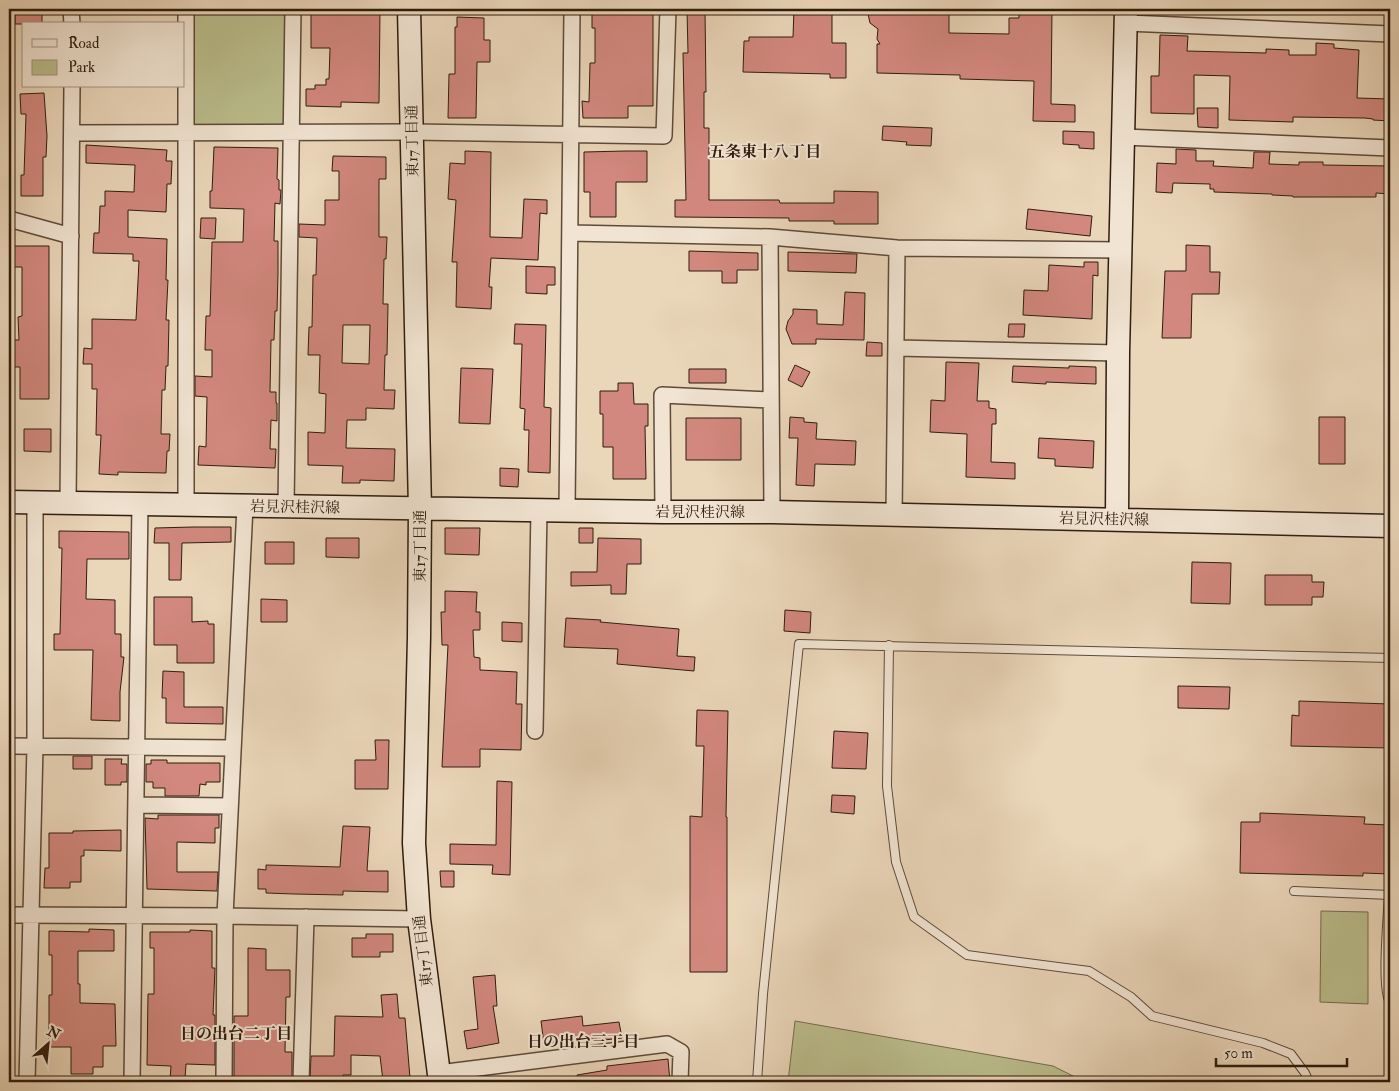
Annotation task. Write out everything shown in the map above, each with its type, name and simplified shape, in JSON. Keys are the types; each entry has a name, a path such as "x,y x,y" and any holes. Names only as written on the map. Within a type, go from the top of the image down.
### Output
{"street":[{"path":"72,9 72,22"},
{"path":"186,9 186,505"},
{"path":"286,506 293,9"},
{"name":"東17丁目通","path":"409,9 420,509 419,636 414,802 415,869 419,919 439,1078"},
{"path":"567,511 572,9"},
{"path":"72,133 412,132 664,136 668,9"},
{"path":"1117,519 1118,352 1126,16 1390,34"},
{"path":"68,503 72,88"},
{"path":"1124,137 1390,148"},
{"path":"9,219 71,236"},
{"path":"570,233 770,237 897,248 1121,250"},
{"path":"770,237 772,512"},
{"path":"894,515 897,248"},
{"path":"897,348 1118,352"},
{"path":"663,512 662,395 772,400"},
{"name":"岩見沢桂沢線","path":"9,502 567,511 772,512 1390,526"},
{"path":"28,1082 35,746 35,502"},
{"path":"132,1082 140,503"},
{"path":"224,1082 226,916 230,806 245,506"},
{"path":"535,731 539,510"},
{"path":"9,746 233,748"},
{"path":"136,805 230,806"},
{"path":"9,916 133,915 419,919"},
{"path":"301,1082 306,917"},
{"path":"439,1078 667,1044 681,1052 680,1082"}],"lane":[{"path":"757,1082 799,644 1390,658"},
{"path":"889,645 887,786 896,862 914,917 967,955 1089,971 1131,997 1152,1016 1263,1044 1291,1054 1305,1073 1309,1082"},
{"path":"1294,891 1389,895 1387,998 1390,1002"}],"green space":[{"path":"193,9 286,9 286,125 193,125"},
{"path":"1321,911 1368,912 1368,1004 1320,1002"},
{"path":"795,1021 1053,1066 1085,1082 788,1082"}],"building":[{"path":"311,9 380,9 379,103 341,102 341,107 306,106 306,89 315,89 315,85 326,85 326,79 329,79 330,48 311,48"},
{"path":"592,9 653,9 653,106 628,106 628,118 583,118 582,101 589,102 590,63 595,63 595,28 592,28"},
{"path":"687,9 705,9 706,92 704,92 704,128 709,128 709,200 779,200 780,203 834,203 834,191 878,192 878,224 834,224 834,221 789,221 789,218 675,217 675,200 686,200 683,53 688,53"},
{"path":"794,9 832,9 832,43 846,43 846,78 830,78 830,74 743,72 744,41 749,41 749,37 793,37"},
{"path":"867,9 949,9 949,33 1009,34 1009,18 1019,18 1019,9 1052,9 1051,104 1075,105 1075,122 1033,121 1034,81 960,79 960,75 877,73 877,44 880,44 877,39 878,29 870,23"},
{"path":"15,10 42,10 42,22 15,24"},
{"path":"457,17 484,18 484,40 490,40 490,62 477,62 476,118 448,118 449,74 455,74 455,27 457,27"},
{"path":"1160,35 1188,36 1187,51 1266,53 1266,49 1289,50 1289,55 1316,55 1316,43 1334,44 1334,48 1359,50 1357,98 1390,99 1390,121 1365,118 1293,117 1293,122 1229,120 1230,76 1194,75 1194,114 1151,113 1151,76 1159,76"},
{"path":"44,93 47,136 46,157 43,157 43,196 21,196 21,175 24,175 26,114 21,114 20,94"},
{"path":"1197,108 1218,108 1218,128 1198,127"},
{"path":"883,126 932,128 931,146 906,145 907,142 882,140"},
{"path":"1063,131 1094,132 1094,149 1079,148 1079,145 1063,144"},
{"path":"86,145 167,150 166,161 172,161 171,184 167,184 166,212 128,210 128,237 167,239 166,280 168,280 166,320 169,320 168,366 166,366 165,390 162,390 161,434 170,434 166,473 118,472 118,475 99,474 101,435 96,435 97,389 92,389 92,364 83,364 84,348 92,349 92,319 136,320 139,261 133,261 133,254 93,253 94,233 99,233 100,206 105,206 105,191 134,192 135,165 86,163"},
{"path":"214,147 278,148 277,179 279,180 279,190 281,190 280,204 275,203 274,241 278,241 278,274 274,340 271,340 270,392 276,392 277,403 277,421 271,420 270,449 276,449 275,468 198,465 199,446 206,447 207,397 195,396 195,376 212,377 212,350 205,350 206,316 210,316 212,242 243,242 244,209 210,208"},
{"path":"1176,149 1196,150 1196,161 1214,161 1213,166 1253,168 1254,152 1270,152 1269,164 1299,165 1299,162 1323,162 1323,165 1390,166 1390,194 1376,193 1376,197 1293,197 1272,194 1214,192 1214,189 1210,189 1210,184 1173,183 1172,193 1156,192 1157,163 1176,164"},
{"path":"465,151 491,152 490,237 522,238 524,199 547,200 547,214 540,213 538,260 491,258 489,287 492,287 491,309 456,307 457,262 452,262 456,200 448,199 450,163 465,164"},
{"path":"647,151 647,182 616,182 616,217 590,217 590,192 584,192 584,152"},
{"path":"333,156 386,157 386,179 379,179 379,237 387,237 386,259 384,259 383,304 388,304 384,390 395,390 394,409 366,408 366,420 347,420 346,448 395,449 394,481 360,480 360,483 342,483 343,466 308,465 308,432 325,433 326,394 319,393 320,355 308,355 309,327 312,327 313,275 316,275 317,238 299,237 299,224 325,225 325,200 339,200 339,171 332,171","holes":["343,325 370,325 369,364 342,363"]},
{"path":"1028,209 1092,216 1090,236 1026,229"},
{"path":"201,218 216,218 215,239 200,238"},
{"path":"1186,245 1210,246 1210,272 1220,272 1219,294 1192,294 1191,338 1162,338 1165,271 1186,271"},
{"path":"9,246 49,246 49,399 20,399 20,367 9,367 9,340 19,340 18,317 22,316 22,267 9,267"},
{"path":"689,251 758,253 758,270 737,270 737,283 722,283 722,271 689,271"},
{"path":"788,252 857,254 856,273 788,271"},
{"path":"1084,262 1098,262 1098,276 1093,275 1092,319 1023,315 1024,290 1048,291 1049,265 1084,267"},
{"path":"526,266 555,267 555,285 547,285 547,294 526,293"},
{"path":"845,292 865,293 864,340 816,339 816,344 792,344 786,329 788,321 793,314 793,309 817,310 817,324 843,325"},
{"path":"515,324 546,325 544,407 551,408 550,473 528,472 529,430 524,430 525,409 520,408 522,344 514,344"},
{"path":"1009,324 1025,324 1024,337 1008,337"},
{"path":"867,342 882,343 882,356 866,356"},
{"path":"946,362 979,363 977,401 989,401 989,408 996,409 996,424 992,424 991,462 1015,463 1015,479 966,477 967,434 930,432 931,400 945,401"},
{"path":"795,365 810,372 802,387 788,380"},
{"path":"1013,366 1096,367 1096,384 1012,382"},
{"path":"461,368 493,369 490,424 459,423"},
{"path":"689,369 726,369 726,383 689,383"},
{"path":"618,383 633,383 634,404 648,404 648,426 645,426 646,479 613,479 613,447 603,447 603,414 600,414 600,391 618,391"},
{"path":"790,417 804,418 804,422 817,423 816,439 856,441 855,465 815,464 814,486 796,485 798,438 789,438"},
{"path":"1319,417 1345,417 1345,464 1319,464"},
{"path":"686,418 741,418 741,460 686,460"},
{"path":"24,429 51,429 51,452 24,451"},
{"path":"1039,438 1094,441 1093,468 1055,466 1055,459 1038,458"},
{"path":"500,468 519,469 518,487 500,486"},
{"path":"231,527 231,542 182,543 181,580 169,580 169,543 154,543 155,528"},
{"path":"445,528 480,528 479,555 445,554"},
{"path":"579,528 593,528 593,543 579,543"},
{"path":"59,531 129,532 129,559 87,559 86,599 115,600 115,634 121,634 121,657 124,657 120,692 120,721 91,720 93,650 54,650 54,634 60,634 62,548 59,548"},
{"path":"326,538 359,538 359,558 326,557"},
{"path":"598,538 641,539 641,564 627,564 626,594 611,594 611,585 571,586 571,572 597,572"},
{"path":"265,542 294,542 294,564 265,564"},
{"path":"1192,562 1231,563 1230,604 1191,603"},
{"path":"1265,575 1312,575 1312,582 1324,582 1323,597 1312,597 1312,605 1265,605"},
{"path":"445,591 477,592 476,612 480,612 480,630 473,630 474,657 480,658 480,670 517,672 516,704 522,704 521,750 480,749 480,767 442,767 448,645 442,645 441,612 445,612"},
{"path":"154,597 192,597 192,622 208,621 208,624 214,624 214,663 177,663 177,645 154,645"},
{"path":"261,599 287,600 287,622 261,622"},
{"path":"785,610 811,612 810,633 784,631"},
{"path":"566,618 679,629 677,656 695,657 694,671 617,664 618,649 564,647"},
{"path":"502,622 522,623 522,642 502,641"},
{"path":"163,671 184,672 184,707 223,707 223,724 166,723 166,698 162,698"},
{"path":"1178,686 1230,687 1229,709 1178,708"},
{"path":"1299,701 1390,704 1390,748 1291,746 1292,715 1299,716"},
{"path":"697,710 728,711 726,817 727,972 690,972 690,816 702,817 704,746 696,746"},
{"path":"834,731 868,733 866,769 832,768"},
{"path":"375,740 389,740 388,789 355,789 355,760 376,760"},
{"path":"73,756 92,756 92,769 73,769"},
{"path":"105,759 122,759 121,764 127,764 127,782 121,782 121,785 105,785"},
{"path":"151,760 167,760 167,763 220,763 220,782 206,782 206,785 200,784 199,796 165,796 165,788 153,788 153,782 146,782 146,764 151,764"},
{"path":"497,781 512,782 510,875 492,874 493,865 450,864 450,844 496,845"},
{"path":"832,795 855,796 854,814 831,812"},
{"path":"1260,813 1365,817 1364,824 1390,825 1390,874 1363,873 1363,876 1240,873 1241,822 1260,822"},
{"path":"158,815 219,815 219,828 215,828 215,843 177,842 177,872 218,872 217,891 147,889 145,818 158,819"},
{"path":"343,826 370,827 367,871 388,871 388,892 343,891 343,895 294,894 266,893 266,889 258,889 258,869 266,870 266,865 340,867"},
{"path":"121,830 121,851 84,850 84,856 81,856 81,882 70,882 70,888 44,888 45,868 49,868 49,833"},
{"path":"440,871 454,871 454,887 441,887"},
{"path":"89,929 114,930 114,951 78,951 80,1003 115,1004 116,1046 103,1046 103,1067 93,1067 93,1074 71,1074 71,1047 49,1047 49,995 52,995 52,955 49,955 49,931 89,932"},
{"path":"190,930 212,931 212,968 215,968 213,1015 215,1015 215,1065 186,1064 185,1079 170,1080 171,1066 147,1065 148,994 154,994 154,948 150,948 150,932 190,932"},
{"path":"366,934 393,934 393,952 380,952 380,957 352,957 352,938 366,938"},
{"path":"248,948 266,949 266,970 290,970 290,997 286,997 285,1052 292,1052 292,1081 234,1081 234,1016 248,1016"},
{"path":"495,975 497,1006 493,1006 499,1043 467,1049 464,1031 478,1029 473,977"},
{"path":"397,994 399,1018 405,1018 410,1078 383,1081 380,1056 351,1055 351,1075 343,1075 343,1079 310,1079 311,1056 334,1056 335,1016 383,1017 381,995"},
{"path":"582,1016 583,1026 619,1022 622,1038 597,1040 596,1038 544,1044 541,1021"},
{"path":"668,1059 670,1082 578,1082 577,1075 607,1070 607,1066"}],"district":[{"name":"五条東十八丁目","path":"765,151"},
{"name":"日の出台二丁目","path":"236,1033"},
{"name":"日の出台三丁目","path":"583,1041"}]}
